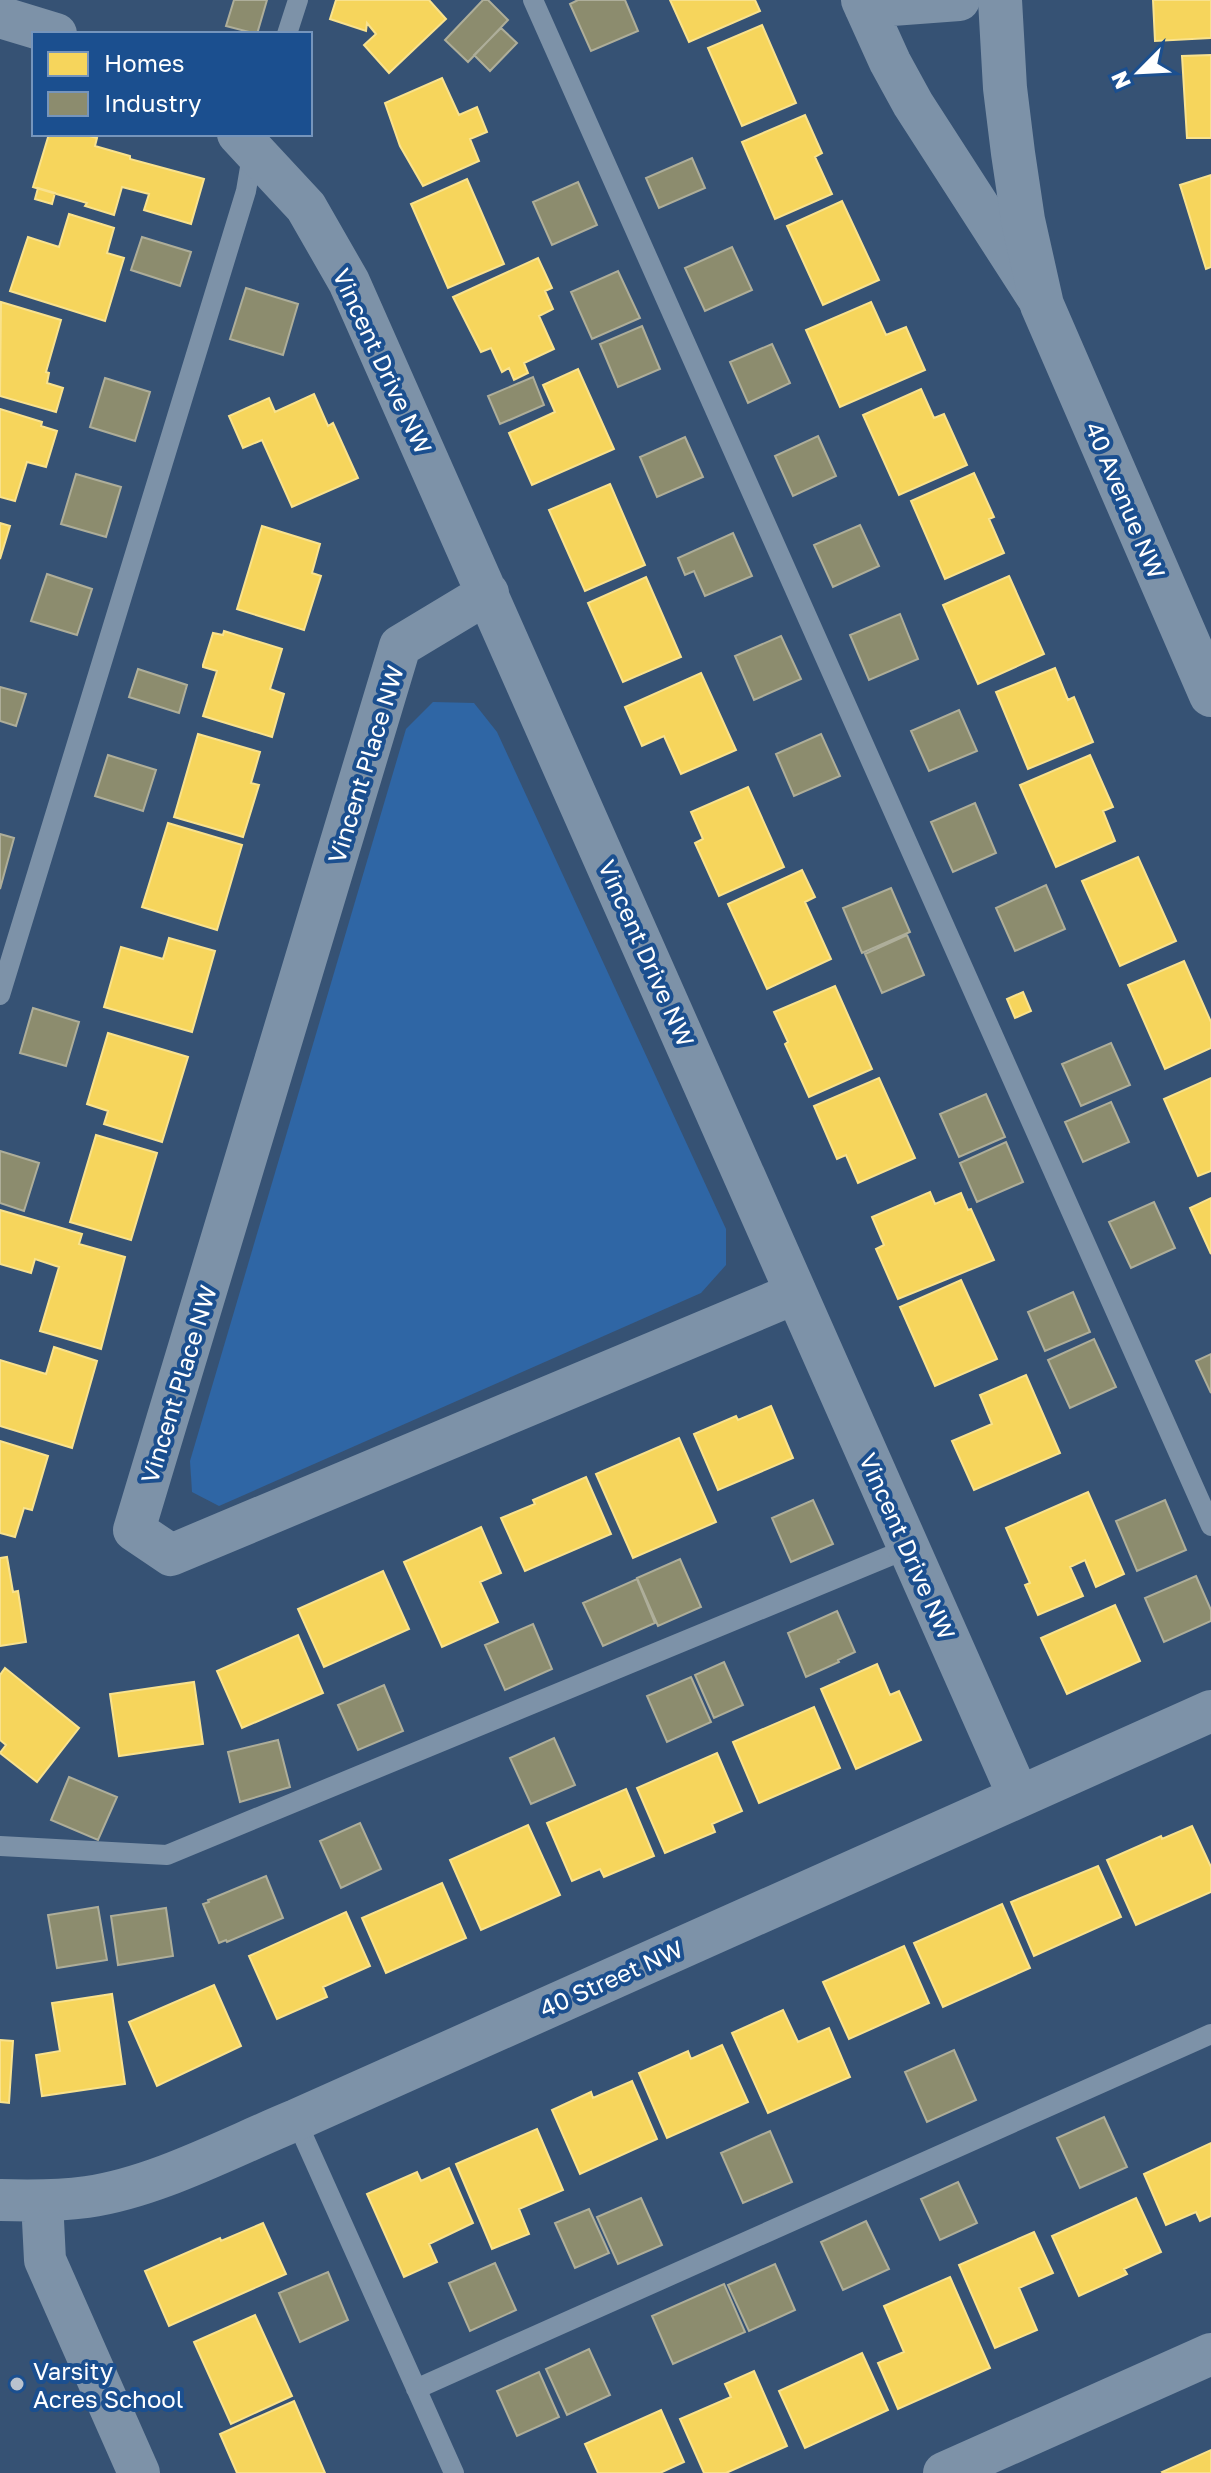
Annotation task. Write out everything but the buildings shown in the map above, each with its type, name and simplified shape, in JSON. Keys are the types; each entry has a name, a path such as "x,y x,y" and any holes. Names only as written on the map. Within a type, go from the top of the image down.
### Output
{"street":[{"name":"40 Avenue NW","path":"959,0 864,3 913,104 1042,305 1211,695"},
{"name":"40 Avenue NW","path":"1000,0 1005,88 1013,153 1023,220 1042,305"},
{"path":"0,17 49,32"},
{"name":"Vincent Drive NW","path":"249,138 306,207 349,282 1018,1795"},
{"name":"Vincent Place NW","path":"488,593 400,646 134,1530 171,1555 796,1293"},
{"name":"40 Street NW","path":"0,2200 42,2201 89,2197 157,2178 296,2120 1211,1711"},
{"path":"42,2201 45,2260 139,2473"},
{"path":"944,2473 1211,2354"}],"lane":[{"path":"288,32 298,0"},
{"path":"533,0 1211,1526"},
{"path":"0,995 246,191 249,138"},
{"path":"0,1846 167,1855 909,1548"},
{"path":"416,2389 1211,2034"},
{"path":"296,2120 454,2473"}],"shaded area":[{"path":"433,702 474,703 497,732 726,1229 726,1265 701,1293 219,1506 192,1492 190,1461 406,729"}],"place":[{"name":"Varsity Acres School","path":"17,2384"}]}
